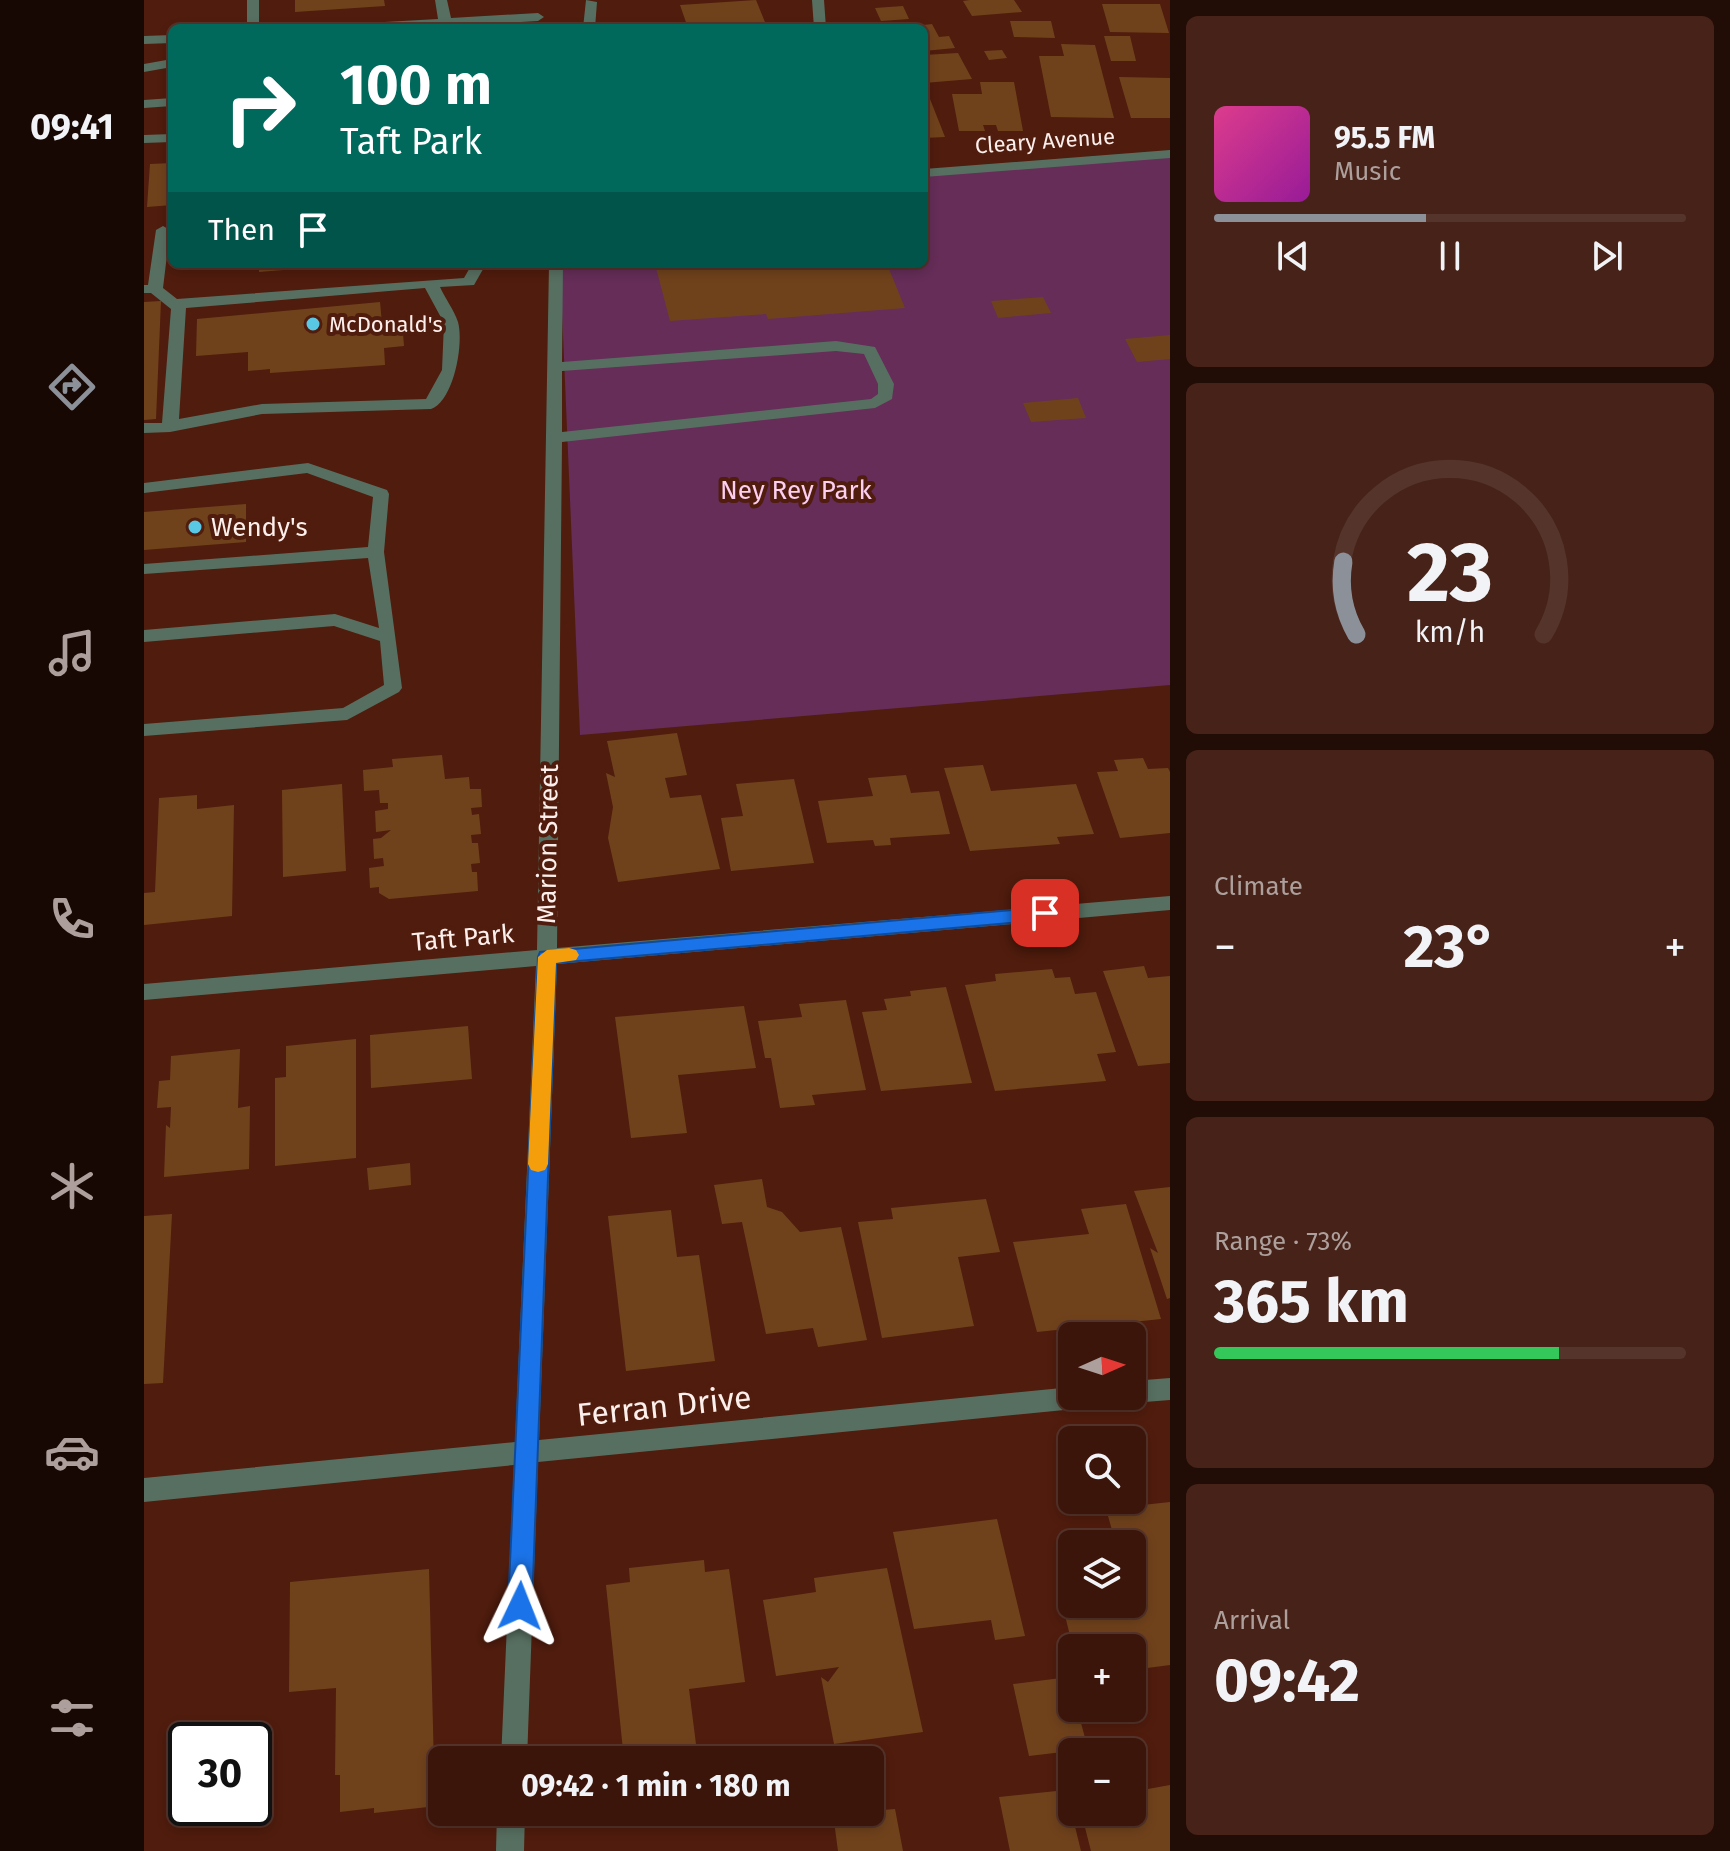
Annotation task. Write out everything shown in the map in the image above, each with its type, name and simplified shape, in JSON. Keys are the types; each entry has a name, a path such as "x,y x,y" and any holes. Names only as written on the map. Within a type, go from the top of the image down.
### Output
{"street":[{"path":"253,0 253,24"},
{"path":"441,0 445,22"},
{"path":"818,0 820,24"},
{"path":"589,24 591,2"},
{"path":"413,24 538,17"},
{"path":"144,40 168,39"},
{"path":"144,68 168,64"},
{"path":"144,104 168,102"},
{"path":"144,139 168,138"},
{"name":"Cleary Avenue","path":"928,173 1170,154"},
{"path":"144,231 167,229 150,289 179,308 170,425"},
{"path":"175,304 469,282 477,268"},
{"name":"Marion Street","path":"515,1746 547,957 556,268"},
{"path":"144,428 262,409 431,404 450,370 451,323 430,283"},
{"path":"554,438 875,403 886,396 886,384 870,350 836,346 555,367"},
{"path":"144,488 308,468 381,494 381,531 376,552 393,688 347,714 144,730"},
{"path":"144,569 376,552"},
{"path":"144,636 335,620 389,638"},
{"name":"Taft Park","path":"144,992 1170,903"},
{"path":"1146,1391 1170,1389"},
{"name":"Ferran Drive","path":"144,1490 1058,1400"},
{"path":"510,1851 511,1826"}],"green space":[{"name":"Ney Rey Park","path":"1170,154 1170,685 580,735 560,268 928,268 928,173"}],"building":[{"path":"295,0 384,0 385,6 295,12"},
{"path":"756,0 766,24 687,24 680,5"},
{"path":"1014,0 1022,12 972,16 963,1"},
{"path":"1102,4 1160,4 1169,33 1110,32"},
{"path":"903,6 909,19 881,21 875,8"},
{"path":"1010,21 1051,21 1055,38 1014,37"},
{"path":"928,24 932,24 939,37 949,36 955,48 928,51"},
{"path":"1104,36 1130,36 1136,61 1111,61"},
{"path":"1061,44 1095,45 1114,118 1051,117 1039,56 1064,56"},
{"path":"1002,50 1007,58 989,60 984,51"},
{"path":"958,53 972,79 928,83 928,55"},
{"path":"1119,77 1170,78 1170,118 1131,118"},
{"path":"980,82 1014,82 1023,131 998,131 996,125 983,125 985,131 959,131 952,94 982,94"},
{"path":"928,99 930,99 945,137 928,138"},
{"path":"168,163 168,205 147,207 150,164"},
{"path":"259,268 308,268 259,272"},
{"path":"656,268 889,268 905,308 768,319 766,314 670,321"},
{"path":"1043,297 1051,313 998,318 991,301"},
{"path":"161,301 156,419 144,420 144,302"},
{"path":"380,302 382,323 402,321 404,346 384,348 385,365 270,373 270,369 248,371 248,352 196,356 197,319"},
{"path":"1170,335 1170,359 1137,362 1125,339"},
{"path":"1078,398 1086,418 1031,422 1023,403"},
{"name":"Wendy's","path":"246,504 246,542 144,550 144,512"},
{"path":"677,733 687,775 665,778 670,798 701,795 720,869 618,882 608,838 613,807 606,773 615,777 607,741"},
{"path":"442,755 445,779 469,777 470,789 481,789 482,807 471,808 472,815 479,814 481,834 471,835 472,843 478,843 480,863 471,864 472,872 477,872 478,891 389,899 379,893 379,887 370,888 369,868 384,866 383,858 374,859 373,839 381,838 391,830 376,832 375,811 388,809 388,803 380,803 379,790 364,791 363,770 393,767 392,759"},
{"path":"1143,758 1148,769 1168,768 1170,772 1170,833 1120,838 1097,772 1118,771 1114,760"},
{"path":"983,765 991,791 1076,784 1094,834 1057,837 1060,844 970,851 944,768"},
{"path":"906,775 911,793 939,791 950,834 890,838 891,845 875,846 873,840 827,843 818,801 873,796 868,778"},
{"path":"794,779 814,863 731,871 721,818 743,816 736,784"},
{"path":"342,784 346,871 283,877 282,790"},
{"path":"197,795 197,809 234,805 232,916 144,925 144,893 155,892 159,798"},
{"path":"1144,966 1148,978 1170,976 1170,1063 1138,1066 1103,971"},
{"path":"1052,969 1055,978 1070,977 1075,994 1096,992 1116,1052 1097,1054 1106,1081 995,1091 965,985 996,981 995,974"},
{"path":"946,987 972,1083 881,1091 862,1012 887,1010 884,999 911,996 910,991"},
{"path":"846,1000 866,1090 812,1095 815,1105 780,1108 771,1058 765,1058 758,1021 802,1017 799,1004"},
{"path":"744,1006 756,1068 678,1075 687,1133 631,1138 615,1017"},
{"path":"468,1026 472,1079 371,1088 370,1035"},
{"path":"356,1039 356,1158 275,1166 275,1078 286,1077 286,1046"},
{"path":"240,1049 238,1108 250,1106 249,1169 164,1177 166,1125 170,1128 171,1107 157,1108 159,1081 170,1080 171,1056"},
{"path":"410,1163 411,1185 369,1190 367,1168"},
{"path":"762,1179 767,1207 782,1212 800,1232 841,1227 867,1340 818,1347 813,1328 766,1334 742,1222 722,1224 714,1185"},
{"path":"1170,1187 1170,1298 1167,1299 1150,1248 1158,1253 1134,1191"},
{"path":"986,1199 1000,1252 958,1257 974,1326 882,1338 858,1222 893,1219 891,1208"},
{"path":"1126,1204 1161,1319 1058,1322 1058,1330 1037,1332 1013,1242 1089,1234 1081,1209"},
{"path":"671,1210 677,1257 699,1255 715,1361 626,1371 608,1216"},
{"path":"172,1214 163,1383 144,1384 144,1216"},
{"path":"1170,1502 1170,1665 1146,1668 1146,1634 1070,1634 1066,1618 1146,1618 1146,1530 1112,1530 1107,1514 1146,1514 1146,1505"},
{"path":"997,1519 1025,1636 995,1640 991,1620 914,1629 893,1532"},
{"path":"704,1560 705,1572 729,1569 745,1682 689,1689 696,1746 623,1746 606,1585 630,1582 629,1568"},
{"path":"887,1568 923,1732 834,1744 821,1677 828,1682 839,1667 776,1676 763,1600 816,1592 814,1578"},
{"path":"429,1569 433,1746 428,1746 428,1807 374,1813 374,1808 340,1812 340,1775 335,1775 336,1688 289,1692 290,1582"},
{"path":"1058,1678 1058,1722 1081,1722 1085,1738 1058,1738 1058,1753 1029,1756 1013,1684"},
{"path":"1146,1782 1148,1789 1170,1785 1170,1851 1091,1851 1085,1826 1146,1826"},
{"path":"1058,1791 1058,1826 1075,1826 1081,1851 1010,1851 999,1797"},
{"path":"895,1809 903,1851 838,1851 835,1826 884,1826 884,1810"}],"slow traffic":[{"path":"538,1164 547,957 569,955"}],"place":[{"name":"McDonald's","path":"313,324"},
{"name":"Wendy's","path":"195,527"}],"route":[{"path":"520,1606 547,957 1045,913"}]}
